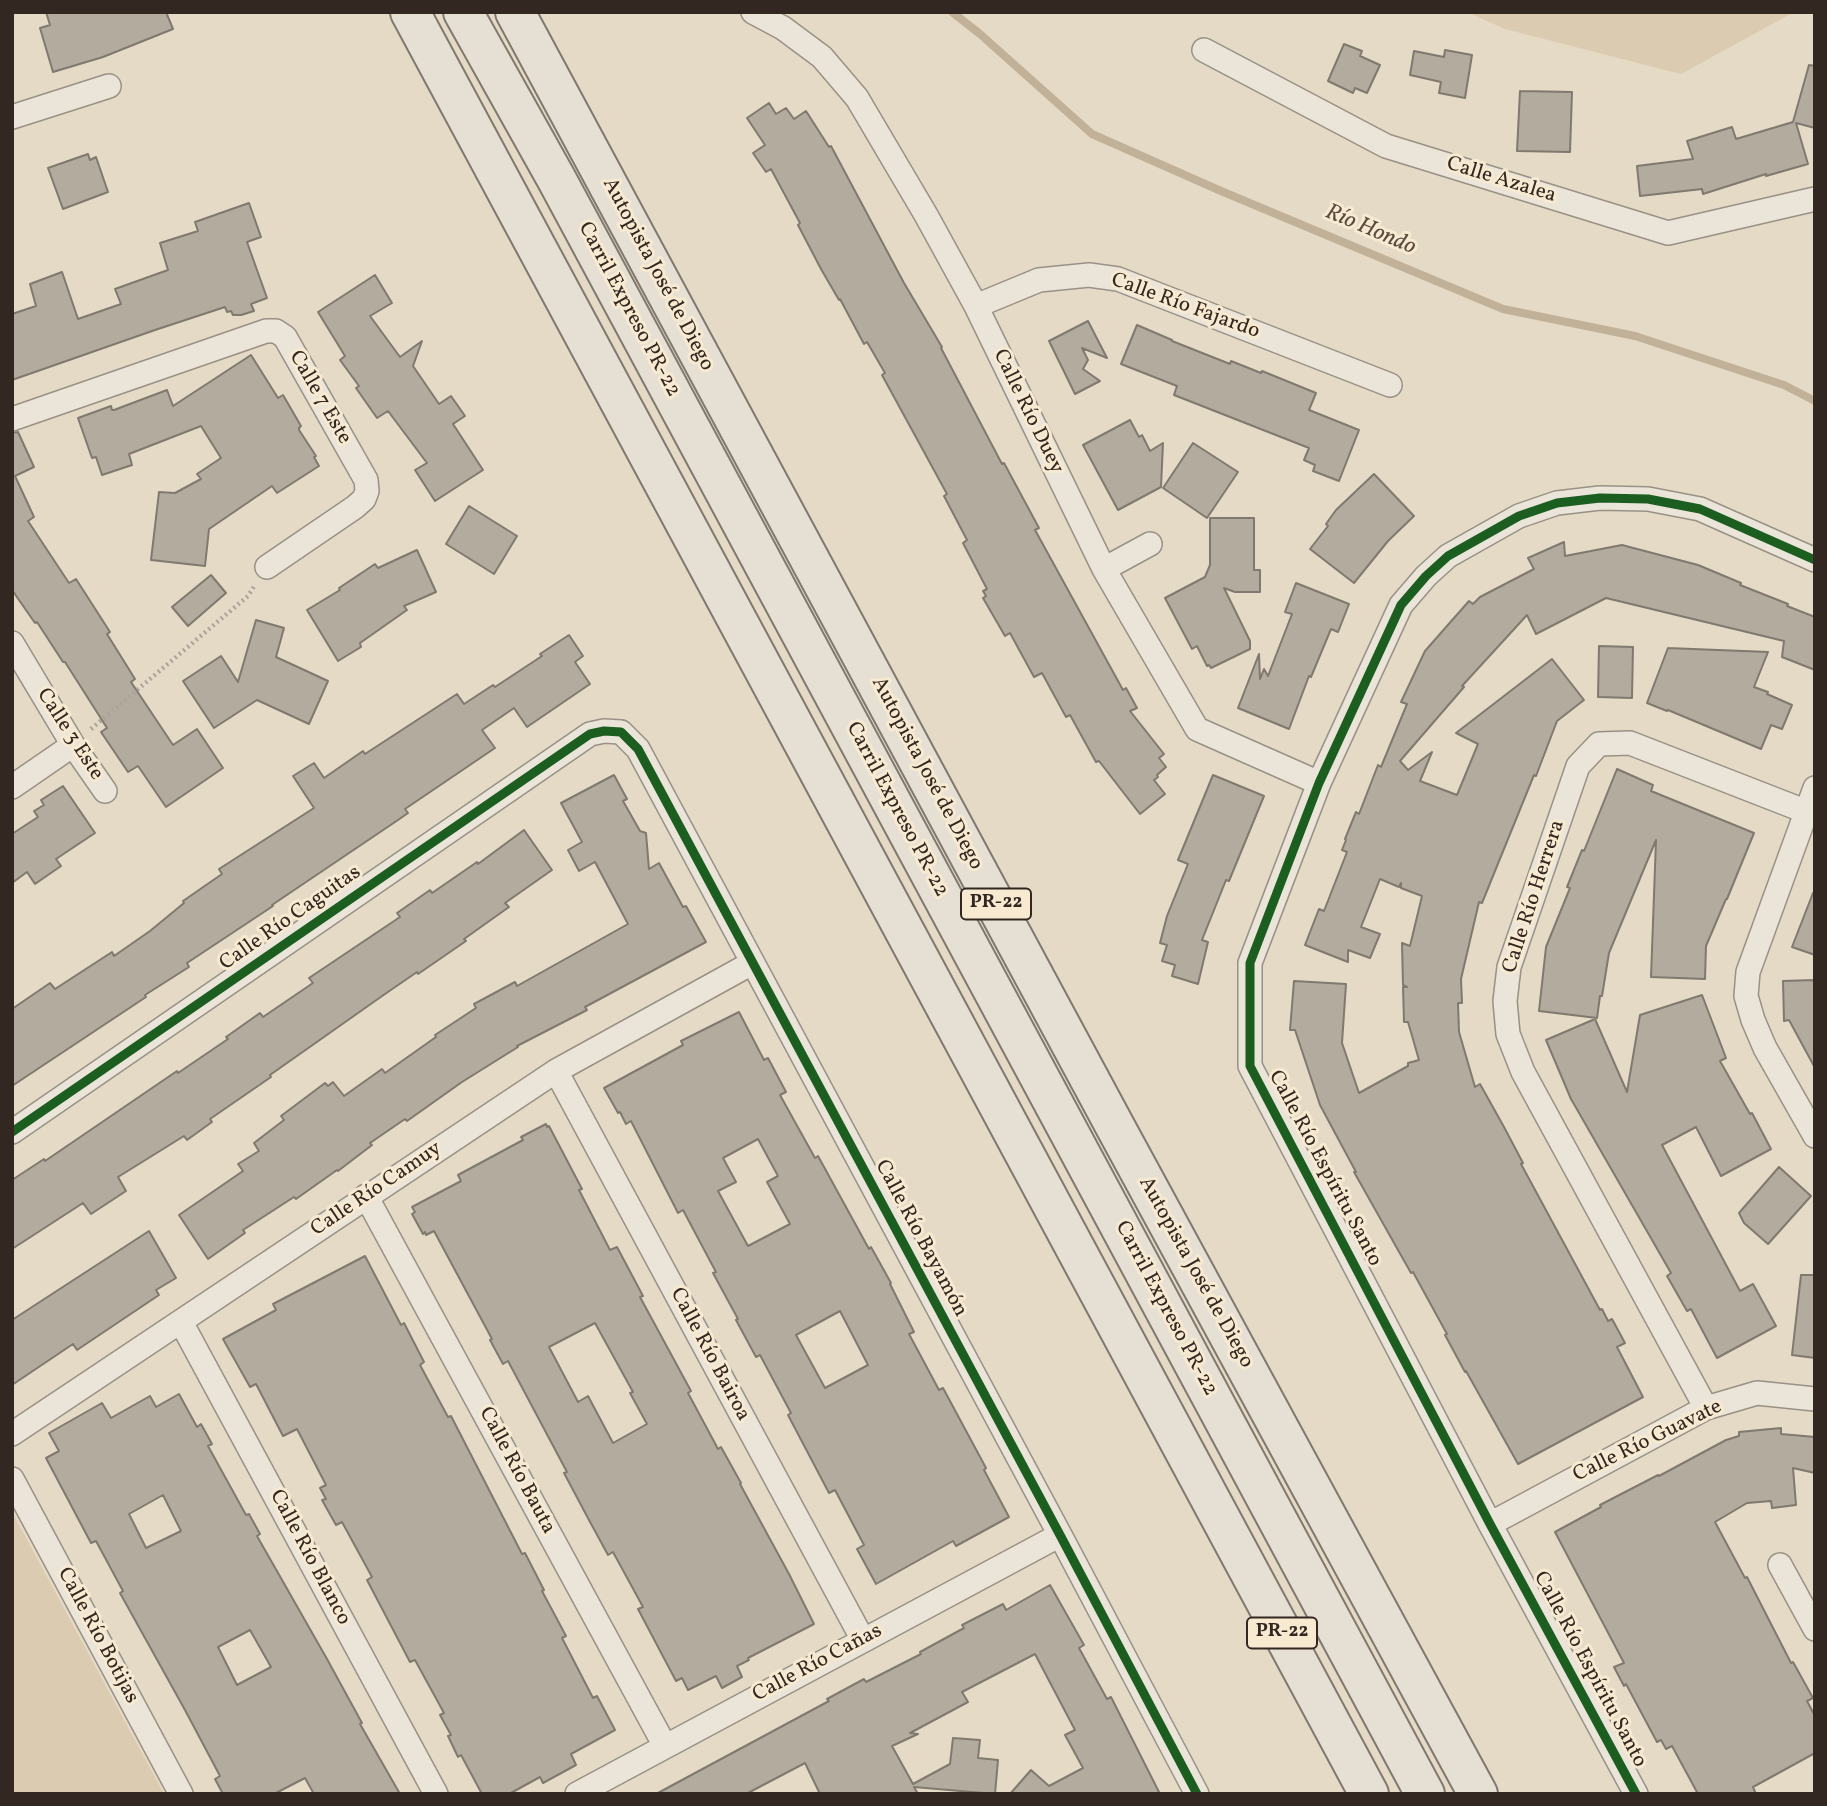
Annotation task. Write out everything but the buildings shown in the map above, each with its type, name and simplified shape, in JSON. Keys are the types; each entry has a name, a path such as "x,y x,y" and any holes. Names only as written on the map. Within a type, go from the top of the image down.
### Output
{"highway":[{"name":"PR-22","path":"410,12 1369,1794"},
{"name":"Carril Expreso PR-22","path":"463,12 558,180 1425,1794"},
{"name":"Autopista José de Diego","path":"515,12 1478,1794"}],"street":[{"name":"Calle Río Duey","path":"753,12 783,28 822,57 857,98 976,306 1104,569 1197,729 1319,783"},
{"name":"Calle Azalea","path":"1203,50 1386,146 1668,233 1815,198"},
{"path":"12,117 109,86"},
{"name":"Calle Río Fajardo","path":"976,306 1039,280 1089,275 1118,279 1390,385"},
{"name":"Calle 7 Este","path":"12,419 266,331 276,331 285,337 366,480 368,491 355,507 267,567"},
{"name":"Calle Río Espíritu Santo","path":"1636,1794 1490,1524 1250,1066 1250,963 1319,783 1401,605 1448,556 1519,516 1557,503 1600,498 1648,499 1700,509 1815,560"},
{"path":"1104,569 1150,544"},
{"name":"Calle 3 Este","path":"12,643 73,745 105,791"},
{"name":"Calle Río Bayamón","path":"590,734 621,732 638,749 1197,1794"},
{"name":"Calle Río Caguitas","path":"12,1132 590,734"},
{"name":"Calle Río Herrera","path":"1706,1408 1523,1072 1508,1034 1505,1001 1508,967 1578,766 1599,744 1630,743 1810,813"},
{"path":"12,787 73,745"},
{"path":"1815,788 1810,813 1748,972 1746,996 1765,1048 1815,1136"},
{"name":"Calle Río Camuy","path":"12,1434 556,1071 752,963"},
{"name":"Calle Río Bairoa","path":"556,1071 863,1640"},
{"name":"Calle Río Bauta","path":"366,1196 665,1746"},
{"name":"Calle Río Blanco","path":"181,1322 436,1794"},
{"name":"Calle Río Guavate","path":"1490,1524 1706,1408 1757,1393 1815,1399"},
{"name":"Calle Río Botijas","path":"12,1479 181,1794"},
{"name":"Calle Río Cañas","path":"577,1794 1060,1535"},
{"path":"1780,1565 1815,1629"}],"path":[{"path":"73,745 248,596 267,567"}],"shaded area":[{"path":"1467,12 1794,12 1681,74 1505,29"},
{"path":"12,1512 164,1794 12,1794"}],"waterway":[{"name":"Río Hondo","path":"952,12 1092,134 1503,309 1635,336 1784,385 1815,401"}],"cycle path":[{"path":"1636,1794 1490,1524 1250,1066 1250,963 1319,783 1401,605 1448,556 1519,516 1557,503 1600,498 1648,499 1700,509 1815,560"},
{"path":"12,1132 590,734 621,732 638,749 1197,1794"}]}
